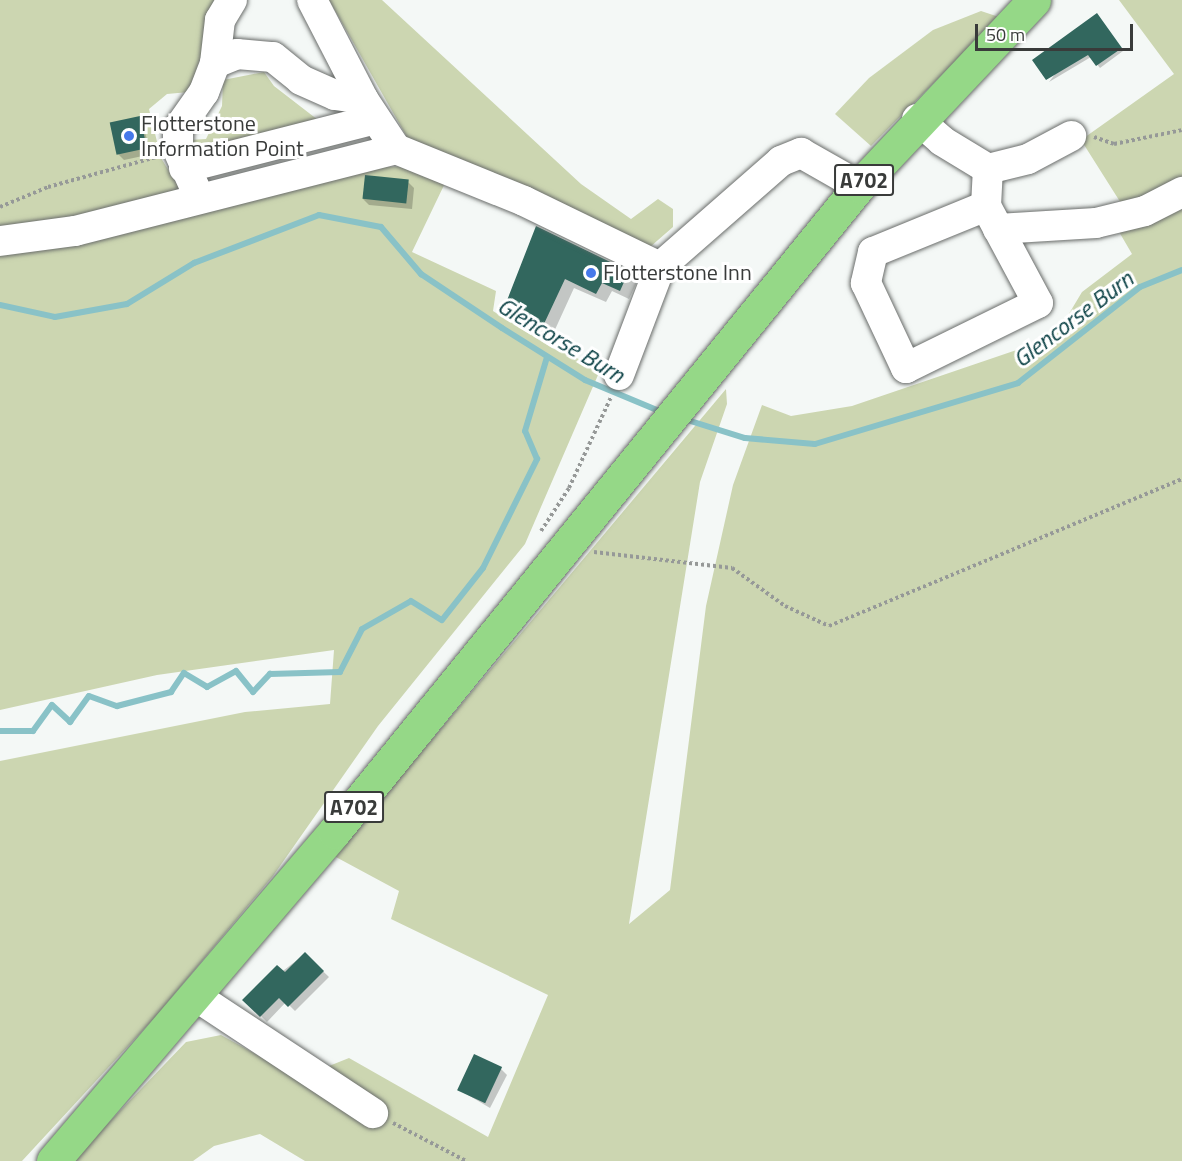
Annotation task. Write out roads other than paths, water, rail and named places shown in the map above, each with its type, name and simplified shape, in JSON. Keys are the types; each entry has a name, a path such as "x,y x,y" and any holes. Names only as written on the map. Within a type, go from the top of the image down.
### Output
{"highway":[{"name":"A702","path":"53,1161 197,997 859,186 917,119 1034,0"}],"lane":[{"path":"199,197 182,159 178,129 204,92 215,63 220,20 232,0"},
{"path":"312,0 368,110 396,149 524,201 660,267"},
{"path":"215,63 237,54 273,57 302,80 368,110"},
{"path":"182,159 368,110"},
{"path":"917,119 942,141 988,169 1028,159 1080,135"},
{"path":"0,241 75,231 199,197 396,149"},
{"path":"619,375 660,267 781,161 801,153 859,186"},
{"path":"988,169 992,218 1038,303 906,368 866,283 873,252 992,218 1096,223 1145,211 1182,192"},
{"path":"197,997 373,1113"}],"waterway":[{"name":"Glencorse Burn","path":"0,305 55,317 127,304 194,263 319,215 381,227 421,274 502,328 585,380 662,412"},
{"name":"Glencorse Burn","path":"684,419 745,438 815,444 1018,383 1140,287 1182,270"},
{"path":"0,731 33,731 52,705 70,722 89,696 117,706 171,692 184,673 207,687 236,671 253,692 270,674 340,672 362,629 411,601 442,620 483,568 537,459 525,431 547,357"}],"place":[{"name":"Flotterstone Information Point","path":"129,136"},
{"name":"Flotterstone Inn","path":"591,273"}]}
